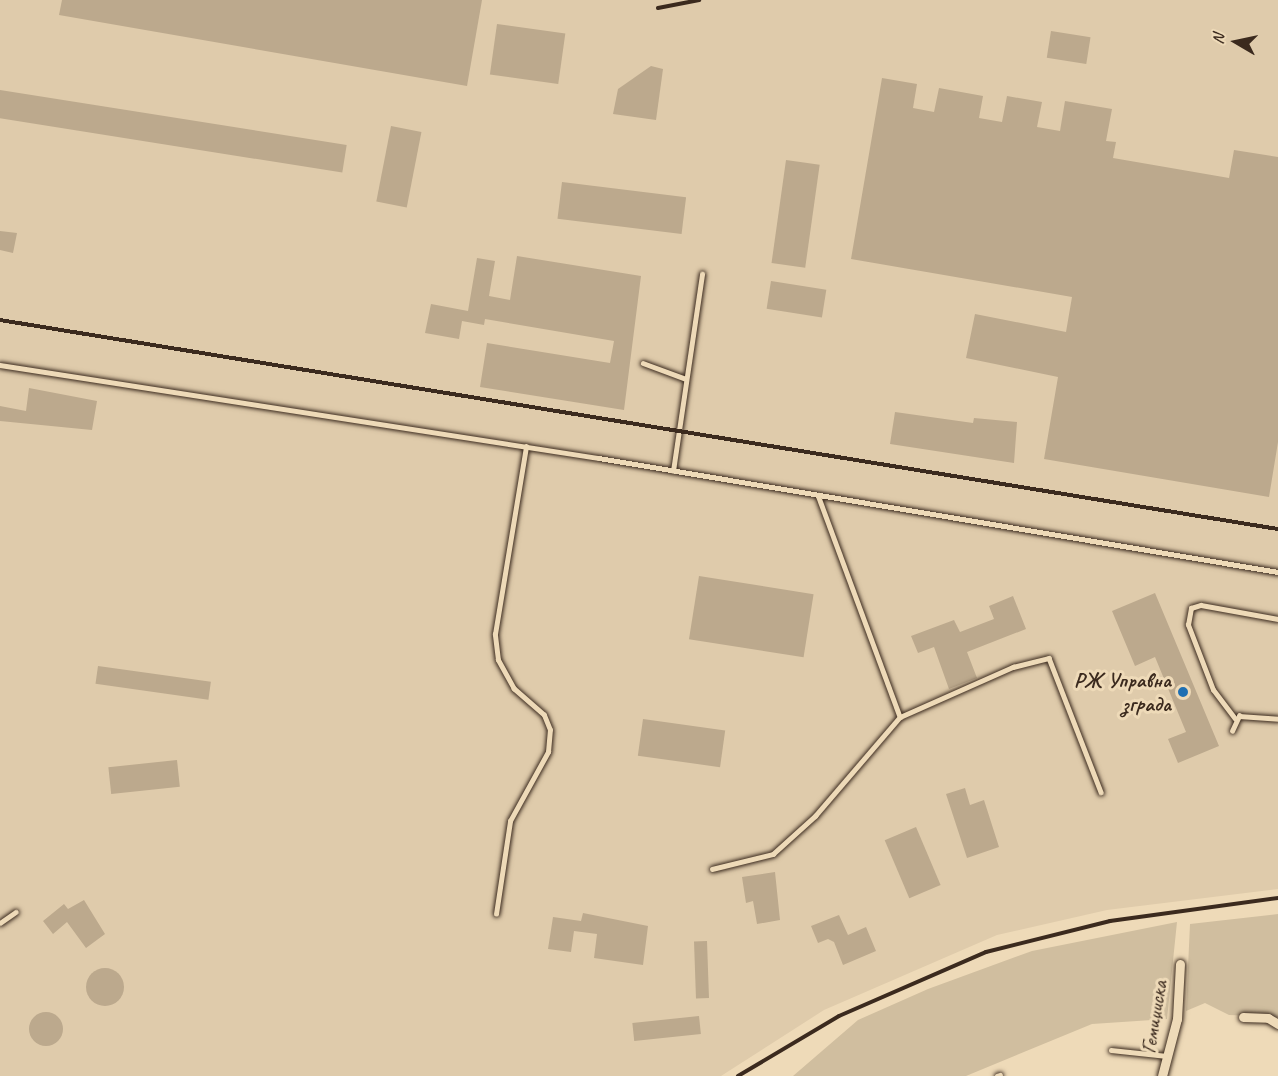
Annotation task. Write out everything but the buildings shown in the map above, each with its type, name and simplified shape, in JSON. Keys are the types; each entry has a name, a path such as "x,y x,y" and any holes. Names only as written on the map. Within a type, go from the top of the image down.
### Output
{"street":[{"name":"Гемиџиска","path":"1162,1076 1177,1019 1180,964"},
{"path":"1243,1017 1268,1018 1278,1024"}],"lane":[{"path":"673,471 702,274"},
{"path":"643,363 686,379"},
{"path":"0,365 526,447 1278,572"},
{"path":"496,914 510,821 548,752 550,730 544,715 514,689 498,660 495,634 526,447"},
{"path":"818,495 900,717"},
{"path":"1235,719 1213,690 1188,625 1191,609 1201,605 1278,619"},
{"path":"712,868 773,854 815,816 900,717 1013,667 1049,658 1101,792"},
{"path":"1235,719 1246,715 1278,719"},
{"path":"1232,731 1235,719"},
{"path":"0,923 16,912"},
{"path":"1111,1050 1167,1056"}],"shaded area":[{"path":"0,0 1278,0 1278,889 1107,910 997,935 824,1010 721,1076 0,1076"},
{"path":"1278,914 1278,1017 1229,1015 1205,1003 1186,1011 1190,924"},
{"path":"1177,922 1167,1019 1092,1024 966,1076 793,1076 858,1020 928,989 1032,951"}],"railway":[{"path":"658,8 699,0"},
{"path":"0,320 1278,529"},
{"path":"738,1076 839,1016 986,952 1110,921 1278,898"}],"place":[{"name":"РЖ Управна зграда","path":"1183,692"}]}
